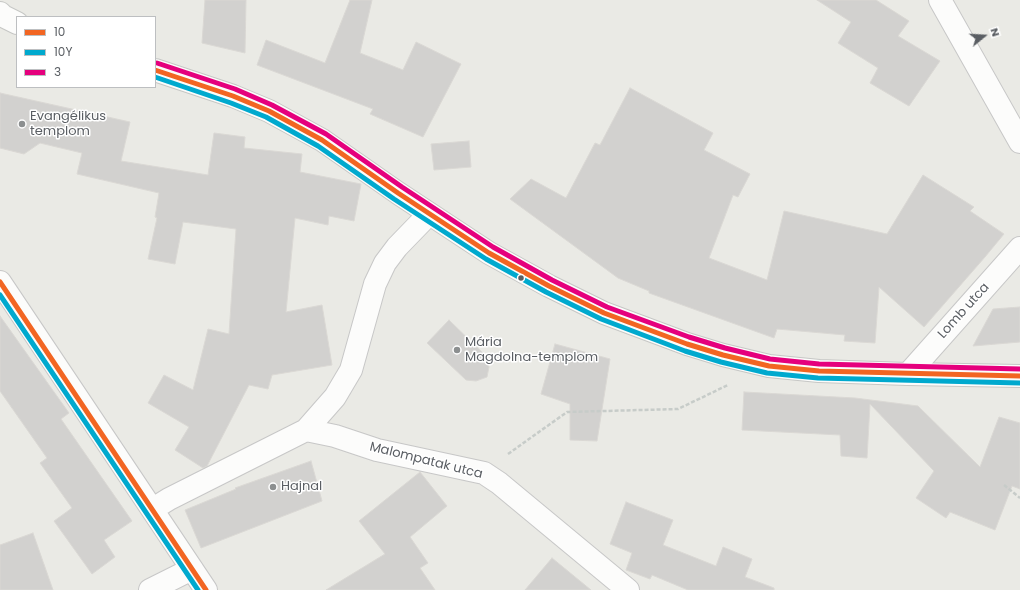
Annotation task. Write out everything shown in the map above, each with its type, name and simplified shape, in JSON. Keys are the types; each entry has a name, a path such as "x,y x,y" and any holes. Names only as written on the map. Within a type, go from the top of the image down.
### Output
{"street":[{"path":"940,0 1020,142"},
{"path":"0,12 3,16 16,22"},
{"path":"156,70 233,96 269,111 322,140 429,214 489,252 549,286 604,313 687,344 723,355 769,366 819,371 1020,376"},
{"path":"153,509 169,499 306,430 336,397 351,370 375,284 385,263 397,247 429,214"},
{"name":"Lomb utca","path":"908,374 1020,248"},
{"path":"0,282 206,590"},
{"name":"Malompatak utca","path":"306,430 335,436 377,450 484,473 499,483 628,590"},
{"path":"150,590 192,569"}],"path":[{"path":"484,473 567,412 678,409 769,366"},
{"path":"1004,484 1020,498"}],"building":[{"path":"205,0 246,0 245,53 202,43"},
{"path":"350,0 372,0 360,53 403,70 416,42 461,64 423,137 370,114 373,109 257,65 266,40 325,63"},
{"path":"817,0 876,0 909,21 898,36 940,61 909,106 870,83 878,68 838,43 851,22"},
{"path":"630,88 713,133 704,150 750,174 738,197 733,195 709,258 767,280 784,211 887,234 923,175 974,207 970,211 1004,234 924,327 879,287 875,343 844,341 845,335 777,329 774,338 649,293 649,291 618,278 510,199 531,179 566,198 595,143 600,145"},
{"path":"0,93 130,122 121,161 208,175 214,133 245,137 244,148 302,154 300,172 361,184 354,221 329,216 328,225 295,218 286,312 322,305 332,365 272,375 268,389 249,385 207,466 203,468 175,450 189,427 148,403 164,375 193,390 208,329 229,334 236,229 183,222 175,264 148,259 157,218 155,217 159,193 77,174 82,153 40,143 24,154 0,148"},
{"path":"469,141 471,167 434,170 431,144"},
{"path":"1020,307 1020,342 973,346 993,309"},
{"path":"0,316 69,413 61,419 132,521 104,540 115,557 92,574 54,521 72,508 40,463 47,458 0,391"},
{"name":"Mária Magdolna-templom","path":"449,320 487,357 489,367 487,377 476,381 466,380 427,343"},
{"path":"555,344 610,359 597,441 570,440 570,404 541,394"},
{"path":"744,392 855,398 918,406 980,467 999,417 1020,423 1020,489 1012,486 995,530 950,512 946,518 916,498 934,471 870,404 867,458 841,456 840,435 742,430"},
{"path":"311,461 322,501 201,548 185,510 236,489 235,488"},
{"path":"420,472 447,506 410,537 428,563 420,568 435,590 326,590 385,554 359,521"},
{"path":"626,502 673,520 663,545 716,566 723,547 752,559 745,577 774,588 774,590 688,590 652,575 650,579 626,570 632,553 610,544"},
{"path":"33,533 53,590 0,590 0,545"},
{"path":"552,558 591,590 525,590"}],"transit line":[{"name":"3","path":"157,63 235,89 272,105 326,134 402,187 493,247 552,280 607,307 689,337 770,359 819,364 1020,369"},
{"name":"10","path":"156,70 233,96 269,111 322,140 398,193 489,253 549,286 604,313 687,344 723,355 769,366 819,371 1020,376"},
{"name":"10Y","path":"156,77 231,103 266,117 318,146 394,199 486,259 546,292 601,319 685,351 721,362 767,373 818,378 1020,383"},
{"name":"10","path":"0,282 206,590"},
{"name":"10Y","path":"0,295 198,590"}],"place":[{"name":"Evangélikus templom","path":"22,124"},
{"name":"Mária Magdolna-templom","path":"457,350"},
{"name":"Hajnal","path":"273,487"}]}
